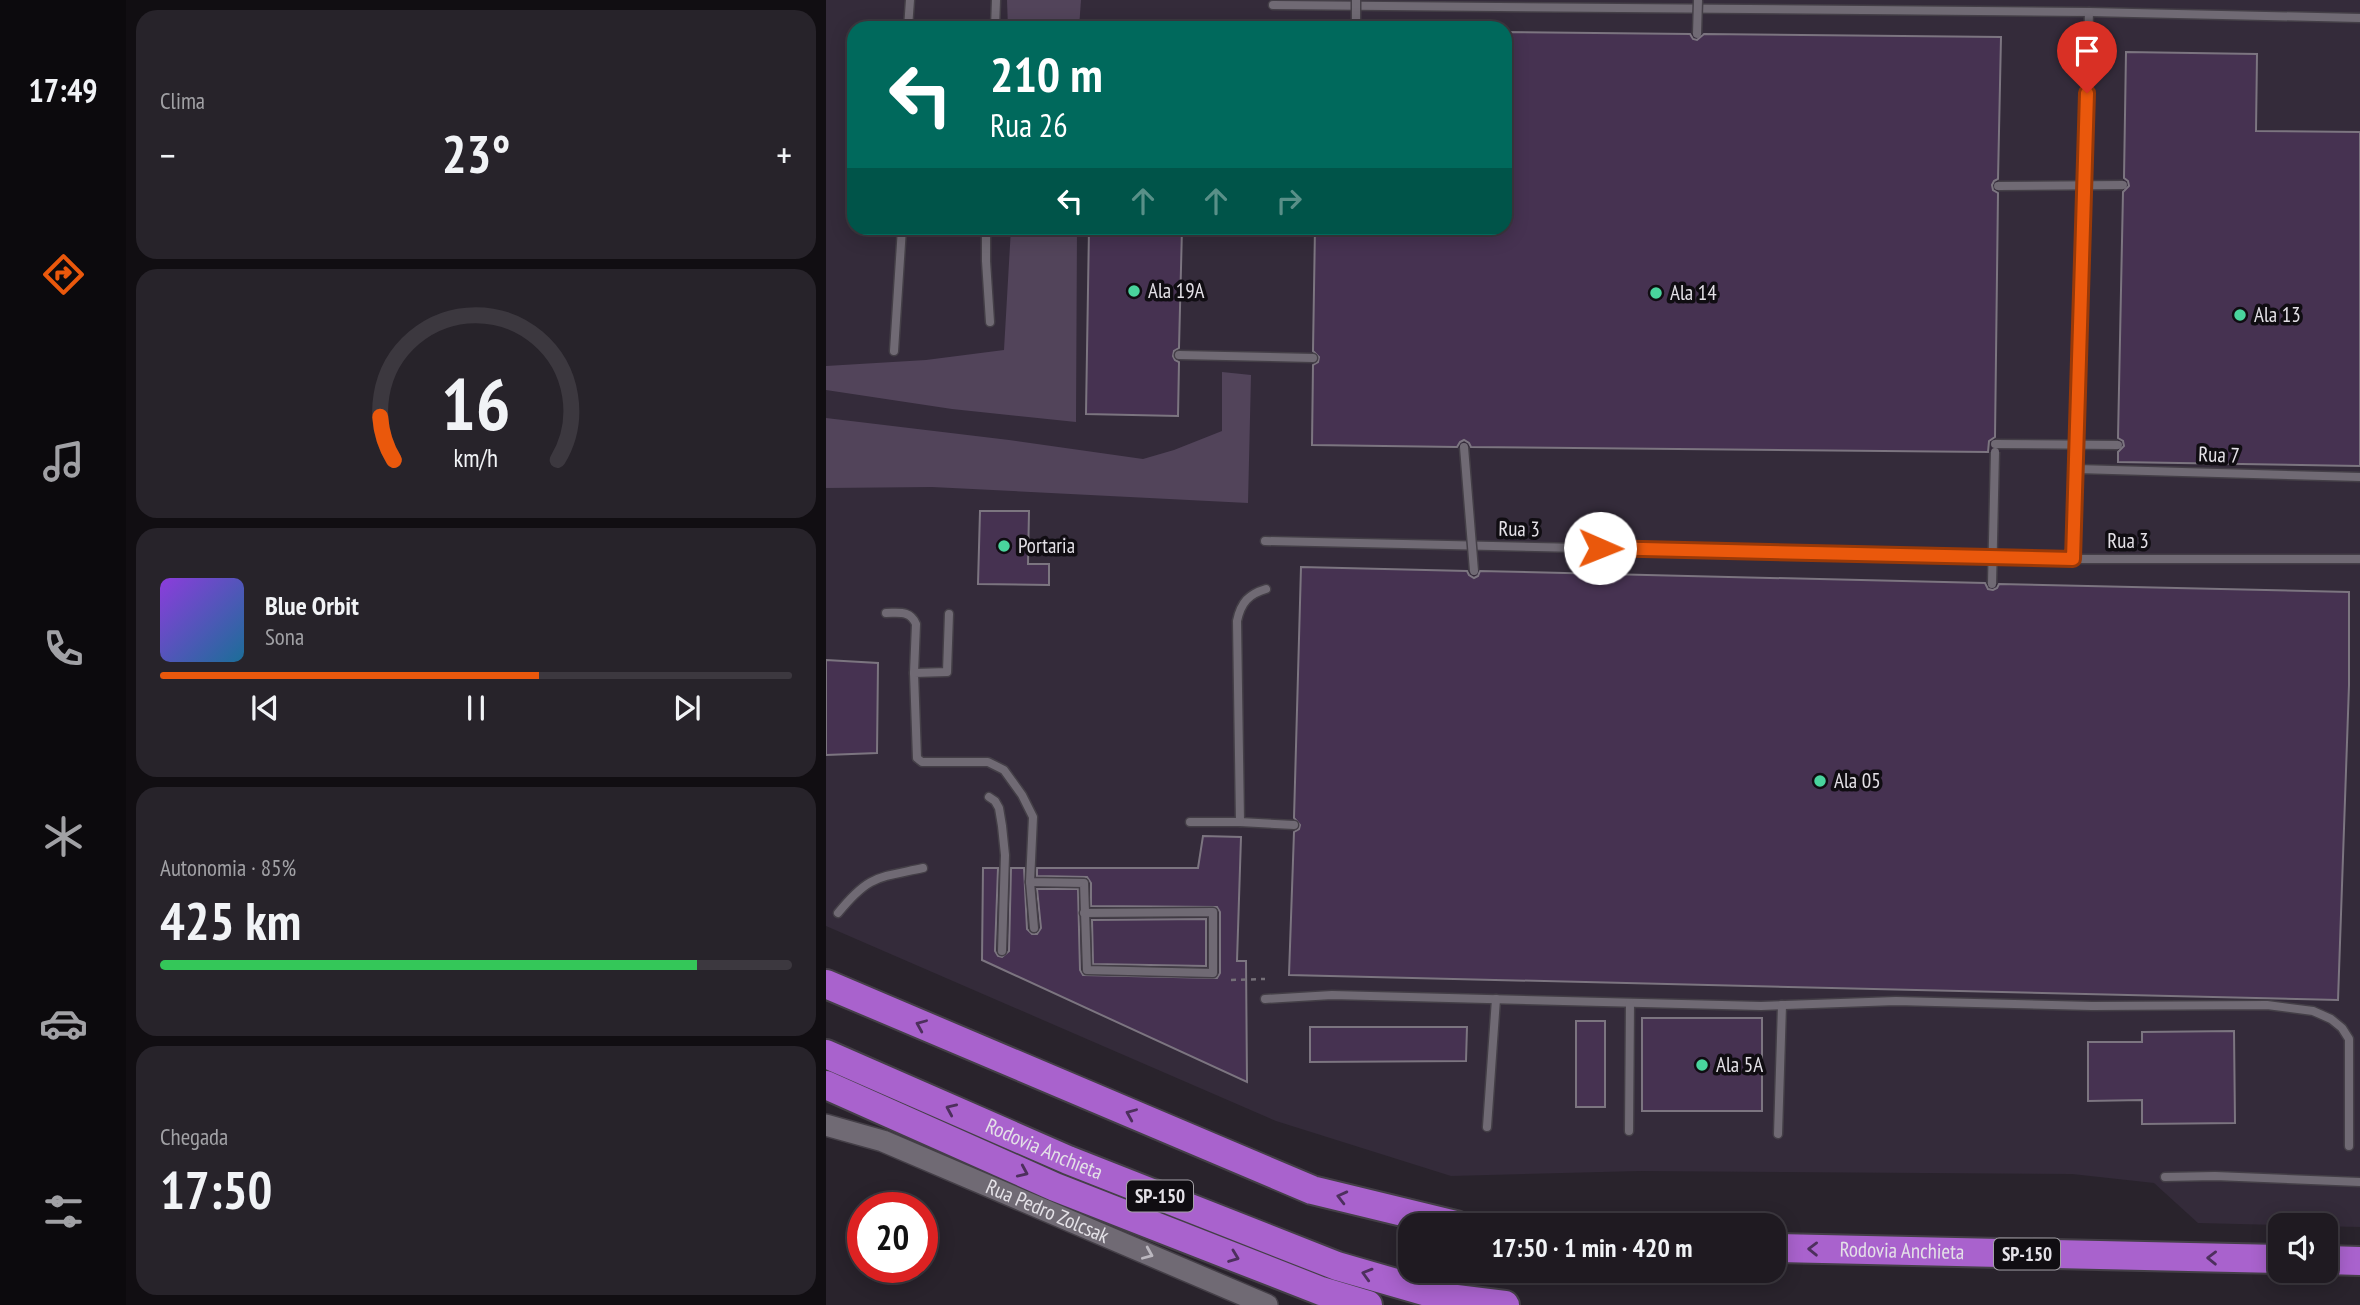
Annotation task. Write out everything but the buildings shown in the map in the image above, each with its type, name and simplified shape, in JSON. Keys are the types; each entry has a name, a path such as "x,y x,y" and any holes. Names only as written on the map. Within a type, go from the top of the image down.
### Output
{"highway":[{"path":"826,984 1312,1190 1407,1213"},
{"name":"Rodovia Anchieta","path":"826,1054 1068,1160 1337,1266 1448,1298 1505,1305"},
{"name":"Rodovia Anchieta","path":"826,1085 1055,1187 1321,1291 1368,1305"},
{"name":"Rodovia Anchieta","path":"1786,1248 2268,1259"},
{"path":"2338,1260 2360,1261"}],"main road":[{"path":"826,1117 883,1141"},
{"name":"Rua Pedro Zolcsak","path":"826,1125 883,1141 1267,1305"}],"lane":[{"path":"908,21 910,0"},
{"path":"995,21 996,0"},
{"path":"1356,0 1356,21"},
{"path":"1697,34 1698,0"},
{"path":"1273,5 2089,12 2360,18"},
{"path":"2073,559 2089,12"},
{"path":"1998,186 2123,186"},
{"path":"894,351 902,235"},
{"path":"986,235 990,322"},
{"path":"1179,355 1313,358"},
{"path":"1992,583 1995,448 2118,445"},
{"path":"1464,447 1474,571"},
{"name":"Rua 7","path":"2077,469 2360,477"},
{"name":"Rua 3","path":"1265,541 2073,559 2360,559"},
{"path":"1240,822 1237,621 1244,602 1253,593 1266,589"},
{"path":"886,613 905,613 914,618 916,624 914,673 917,758 922,762 988,762 1004,769 1033,817 1030,882 1034,928"},
{"path":"914,673 947,672 949,614"},
{"path":"989,797 999,808 1003,836 1002,951"},
{"path":"1190,822 1294,825"},
{"path":"838,913 863,885 877,878 923,868"},
{"path":"1030,882 1084,883 1084,913 1087,970 1213,973 1213,912 1084,913"},
{"path":"1265,999 1332,995 1782,1005 1896,1001 2092,1006 2267,1005 2314,1011 2331,1019 2342,1028 2349,1039 2349,1146"},
{"path":"1487,1127 1496,999"},
{"path":"1629,1131 1630,1003"},
{"path":"1778,1134 1782,1005"},
{"path":"2165,1177 2216,1176 2360,1182"}],"path":[{"path":"1231,980 1265,979"}],"shaded area":[{"path":"826,0 2360,0 2360,1227 2338,1226 2338,1213 2268,1213 2268,1225 2198,1223 2154,1183 2072,1174 1640,1171 1451,1176 1276,1121 826,926"},
{"path":"1007,0 1081,0 1080,21 1008,21"},
{"path":"1011,235 1077,235 1076,422 952,409 826,390 826,366 926,360 1004,350"},
{"path":"1222,372 1251,375 1248,503 932,487 826,488 826,418 1143,459 1222,431"}],"place":[{"name":"Ala 19A","path":"1134,291"},
{"name":"Ala 14","path":"1656,293"},
{"name":"Ala 13","path":"2240,315"},
{"name":"Portaria","path":"1004,546"},
{"name":"Ala 05","path":"1820,781"},
{"name":"Ala 5A","path":"1702,1065"}],"route":[{"path":"1600,548 2073,559 2087,93"}]}
